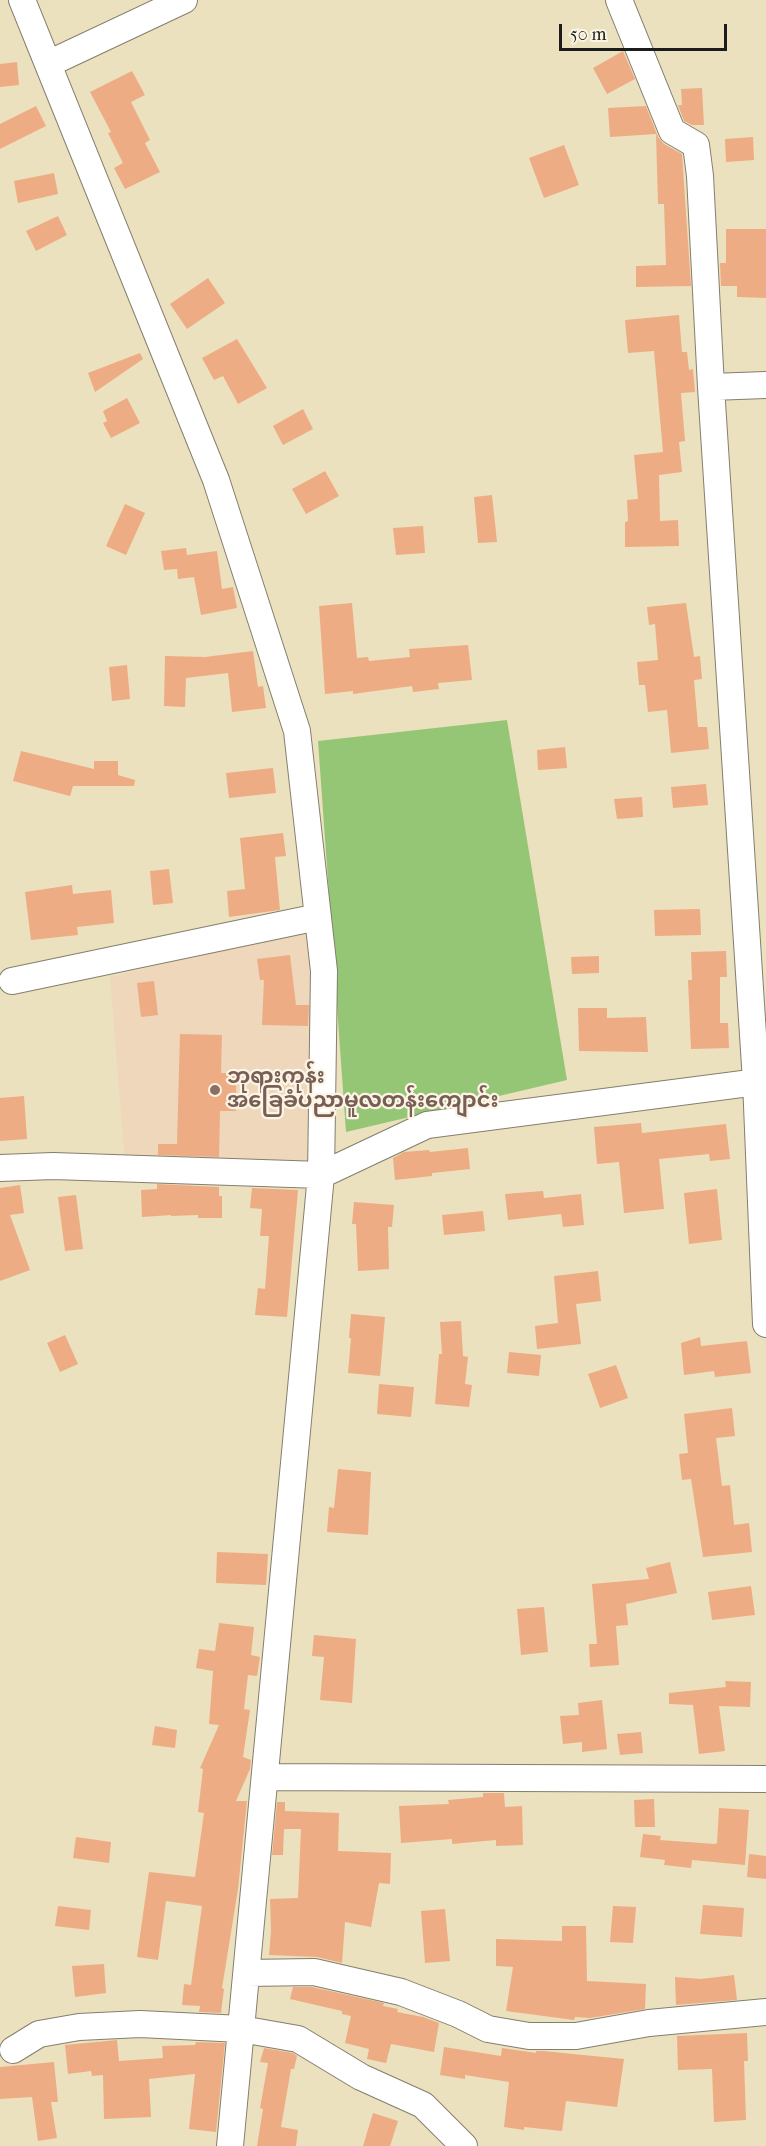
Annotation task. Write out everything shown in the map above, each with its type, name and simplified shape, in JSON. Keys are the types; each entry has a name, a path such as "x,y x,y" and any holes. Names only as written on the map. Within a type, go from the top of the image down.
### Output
{"street":[{"path":"22,0 216,480 297,731 324,971 321,1175 230,2146"},
{"path":"48,64 184,0"},
{"path":"619,0 672,131 696,145 700,176 711,387 761,1081 766,1324"},
{"path":"711,387 766,385"},
{"path":"12,981 318,917"},
{"path":"0,1168 53,1166 321,1175 427,1125 761,1081"},
{"path":"265,1777 766,1779"},
{"path":"247,1973 314,1972 401,1992 458,2014 488,2029 529,2036 576,2036 649,2023 766,2012"},
{"path":"13,2050 39,2034 79,2027 140,2024 242,2029 298,2039 361,2077 423,2105 464,2146"}],"shaded area":[{"path":"311,929 316,1058 311,1160 178,1167 125,1162 110,977"}],"green space":[{"path":"507,720 567,1080 346,1132 318,741"}],"building":[{"path":"623,51 635,79 607,94 593,68"},
{"path":"17,62 19,85 0,87 0,64"},
{"path":"132,71 145,95 131,102 150,140 145,143 160,172 125,189 114,168 123,163 108,133 111,132 90,92"},
{"path":"702,88 704,125 692,125 684,121 678,105 682,105 681,89"},
{"path":"36,106 46,126 0,149 0,124"},
{"path":"646,106 658,137 664,144 682,154 691,286 636,287 636,266 666,265 664,204 658,204 656,134 610,137 608,108"},
{"path":"753,137 754,160 726,162 725,139"},
{"path":"564,145 579,185 544,198 529,158"},
{"path":"54,173 58,194 18,203 14,181"},
{"path":"58,216 67,235 36,251 26,231"},
{"path":"726,229 766,229 766,298 737,297 737,286 721,286 720,263 726,263"},
{"path":"208,278 225,303 187,329 170,304"},
{"path":"679,315 682,352 687,352 689,370 693,369 695,392 681,393 685,441 679,442 682,472 659,475 660,521 678,520 679,546 625,547 625,522 628,521 627,500 638,499 634,455 663,452 654,351 628,353 625,320"},
{"path":"237,339 267,388 238,404 223,376 214,380 202,358"},
{"path":"140,353 143,359 95,392 88,373"},
{"path":"127,398 140,423 111,438 103,423 107,421 103,411"},
{"path":"303,409 313,429 283,445 273,426"},
{"path":"325,471 339,496 306,514 292,489"},
{"path":"492,495 497,542 478,543 474,497"},
{"path":"125,504 145,513 126,555 106,546"},
{"path":"423,526 425,553 396,555 393,528"},
{"path":"186,548 187,555 217,551 222,589 233,587 237,608 201,615 194,577 178,579 177,569 164,570 161,551"},
{"path":"352,603 357,658 368,657 369,661 410,657 409,649 468,645 472,680 438,683 439,689 413,692 412,686 353,694 353,691 325,694 319,606"},
{"path":"686,603 694,657 700,656 702,679 694,680 698,727 707,727 709,749 671,753 667,710 648,712 645,685 639,685 637,662 658,660 655,624 649,625 647,607"},
{"path":"253,651 258,687 263,686 266,708 232,712 228,673 186,678 185,707 164,706 165,656 205,657"},
{"path":"127,665 130,699 112,701 109,667"},
{"path":"565,747 567,768 538,770 537,750"},
{"path":"21,751 94,769 94,761 118,761 118,775 135,780 134,786 73,786 70,796 13,781"},
{"path":"273,768 276,793 229,798 226,773"},
{"path":"706,784 708,805 673,808 671,787"},
{"path":"642,797 643,817 617,819 614,799"},
{"path":"283,833 286,856 275,857 280,910 229,917 227,891 245,889 240,838"},
{"path":"169,869 173,903 153,905 150,871"},
{"path":"72,885 73,894 111,890 114,923 77,927 78,935 31,940 25,892"},
{"path":"700,909 701,935 655,936 654,910"},
{"path":"726,951 727,977 720,977 720,1023 728,1023 729,1048 691,1049 688,980 692,980 691,952"},
{"path":"290,955 296,1005 309,1005 308,1026 262,1025 264,980 260,980 257,959"},
{"path":"599,956 599,973 572,974 571,957"},
{"path":"154,981 158,1015 141,1017 137,983"},
{"path":"578,1008 607,1008 607,1018 646,1017 648,1052 579,1051"},
{"path":"180,1034 222,1035 221,1073 236,1073 236,1111 220,1111 219,1157 158,1155 158,1144 177,1144"},
{"path":"24,1096 27,1139 0,1141 0,1098"},
{"path":"641,1123 642,1133 726,1124 730,1159 710,1161 709,1154 659,1159 664,1209 624,1213 619,1162 597,1164 594,1127"},
{"path":"468,1148 470,1169 395,1180 393,1158 404,1152"},
{"path":"157,1184 219,1187 219,1196 222,1196 222,1218 198,1218 198,1215 142,1217 141,1190 157,1189"},
{"path":"20,1185 24,1213 10,1215 30,1270 0,1281 0,1188"},
{"path":"252,1188 298,1190 287,1317 255,1315 258,1288 265,1289 269,1236 260,1236 262,1209 250,1208"},
{"path":"717,1189 722,1240 689,1244 684,1193"},
{"path":"543,1191 544,1198 581,1194 584,1225 563,1227 561,1214 508,1220 505,1194"},
{"path":"76,1195 83,1249 65,1251 58,1197"},
{"path":"354,1202 394,1205 392,1227 388,1227 389,1269 358,1271 356,1224 352,1224"},
{"path":"483,1211 485,1231 444,1235 442,1215"},
{"path":"598,1271 601,1301 576,1304 581,1344 537,1349 535,1326 558,1323 554,1276"},
{"path":"351,1314 385,1317 380,1376 348,1373"},
{"path":"461,1321 463,1356 468,1357 465,1384 472,1385 469,1407 435,1404 439,1354 442,1354 440,1322"},
{"path":"65,1335 78,1364 60,1372 47,1343"},
{"path":"700,1337 701,1346 747,1341 751,1373 715,1377 714,1371 684,1375 681,1343"},
{"path":"509,1352 541,1355 539,1376 507,1373"},
{"path":"616,1365 628,1398 600,1408 588,1374"},
{"path":"379,1384 414,1387 411,1417 377,1414"},
{"path":"732,1408 735,1436 716,1438 722,1486 730,1485 734,1525 749,1523 752,1552 703,1557 691,1479 682,1480 679,1454 688,1453 684,1414"},
{"path":"338,1469 371,1472 368,1535 327,1532 329,1507 334,1508"},
{"path":"217,1552 268,1554 266,1585 216,1583"},
{"path":"670,1562 677,1593 626,1604 628,1625 616,1626 619,1665 590,1667 589,1644 597,1644 592,1584 649,1579 646,1568"},
{"path":"751,1586 755,1615 712,1620 708,1592"},
{"path":"544,1607 548,1652 521,1655 517,1609"},
{"path":"219,1623 254,1627 251,1655 260,1657 257,1676 248,1675 244,1709 250,1710 243,1757 251,1760 250,1769 236,1801 247,1801 238,1889 222,1988 224,1989 221,2013 199,2012 200,2006 182,2005 184,1984 191,1985 202,1906 166,1901 158,1960 137,1957 149,1872 195,1877 204,1813 198,1812 203,1769 200,1768 219,1725 209,1724 213,1671 196,1668 199,1649 215,1651"},
{"path":"314,1635 356,1639 352,1703 320,1700 324,1657 312,1656"},
{"path":"725,1681 751,1682 750,1707 719,1706 725,1751 699,1754 693,1705 669,1704 669,1693 726,1687"},
{"path":"602,1700 607,1749 582,1752 582,1742 563,1744 560,1716 579,1715 578,1703"},
{"path":"155,1726 177,1730 175,1748 152,1745"},
{"path":"641,1732 643,1753 620,1755 617,1734"},
{"path":"483,1793 504,1793 505,1807 522,1806 523,1845 496,1846 496,1840 452,1844 452,1839 401,1843 399,1806 449,1804 448,1800 483,1797"},
{"path":"654,1799 655,1827 635,1827 634,1800"},
{"path":"277,1802 285,1802 285,1811 339,1813 338,1851 391,1853 390,1884 379,1883 371,1927 345,1922 342,1963 317,1957 269,1955 270,1899 298,1898 301,1829 284,1829 283,1855 272,1855"},
{"path":"719,1808 749,1810 745,1865 692,1860 691,1868 664,1865 665,1860 640,1857 643,1834 661,1836 660,1840 717,1843"},
{"path":"76,1837 111,1842 109,1863 73,1858"},
{"path":"749,1854 766,1856 766,1879 747,1877"},
{"path":"703,1905 744,1908 742,1937 700,1934"},
{"path":"58,1906 91,1910 89,1930 55,1926"},
{"path":"613,1906 636,1907 633,1943 610,1942"},
{"path":"445,1909 450,1961 425,1963 421,1911"},
{"path":"562,1926 586,1926 587,1981 646,1984 645,2009 590,2018 575,2017 574,2020 506,2011 513,1967 496,1966 496,1939 562,1941"},
{"path":"104,1964 106,1993 75,1997 72,1966"},
{"path":"734,1975 737,2000 676,2005 675,1977 701,1979"},
{"path":"293,1987 312,1987 384,2003 383,2006 398,2009 397,2012 439,2023 434,2052 391,2044 386,2063 367,2059 369,2049 345,2043 351,2016 342,2014 342,2011 290,1999"},
{"path":"747,2033 748,2061 744,2061 746,2120 714,2122 712,2069 678,2070 677,2036"},
{"path":"117,2040 119,2061 163,2058 162,2046 195,2045 196,2042 225,2043 216,2132 189,2129 195,2074 149,2079 151,2117 104,2119 103,2075 92,2076 91,2071 68,2074 65,2045"},
{"path":"444,2047 501,2056 502,2048 536,2053 536,2051 543,2051 624,2059 617,2107 566,2101 562,2131 504,2127 509,2082 465,2075 465,2079 440,2075"},
{"path":"264,2048 293,2053 297,2056 294,2069 291,2069 281,2127 298,2130 296,2146 257,2146 263,2109 260,2108 268,2063 260,2062"},
{"path":"54,2062 58,2102 51,2102 57,2138 38,2141 32,2097 0,2099 0,2067"},
{"path":"373,2113 398,2121 390,2146 363,2146"}],"place":[{"name":"ဘုရားကုန်း အခြေခံပညာမူလတန်းကျောင်း","path":"215,1090"}]}
